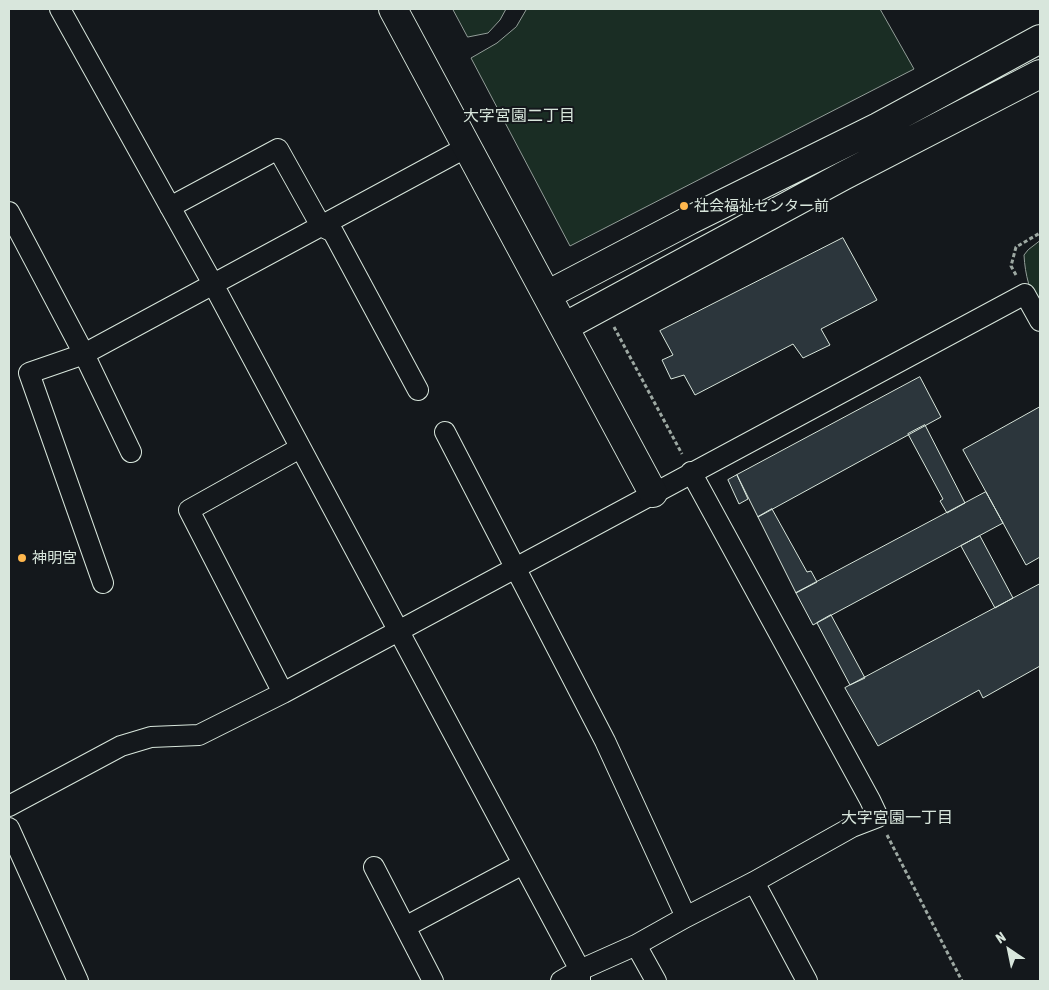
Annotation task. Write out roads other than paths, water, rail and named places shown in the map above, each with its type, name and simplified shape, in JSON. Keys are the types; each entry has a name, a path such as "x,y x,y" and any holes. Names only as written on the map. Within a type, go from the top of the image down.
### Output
{"street":[{"path":"60,9 213,284 523,864 580,976"},
{"path":"393,9 654,493"},
{"path":"547,295 690,220 878,127 1040,39"},
{"path":"564,327 843,176 1040,74"},
{"path":"103,583 29,373 84,354 467,147"},
{"path":"170,206 278,149 321,226 333,232 418,390"},
{"path":"9,212 84,354 131,452"},
{"path":"9,806 121,746 151,736 199,735 283,693 1024,294 1040,321"},
{"path":"445,432 605,741 686,917"},
{"path":"283,693 189,510 300,448"},
{"path":"561,981 580,976 852,827 878,817 691,472"},
{"path":"9,828 78,981"},
{"path":"405,927 523,864"},
{"path":"374,867 433,981"},
{"path":"754,882 808,981"},
{"path":"636,945 656,981"}],"place":[{"name":"社会福祉センター前","path":"684,206"},
{"name":"神明宮","path":"22,558"}],"district":[{"name":"大字宮園二丁目","path":"519,116"},
{"name":"大字宮園一丁目","path":"897,818"}]}
